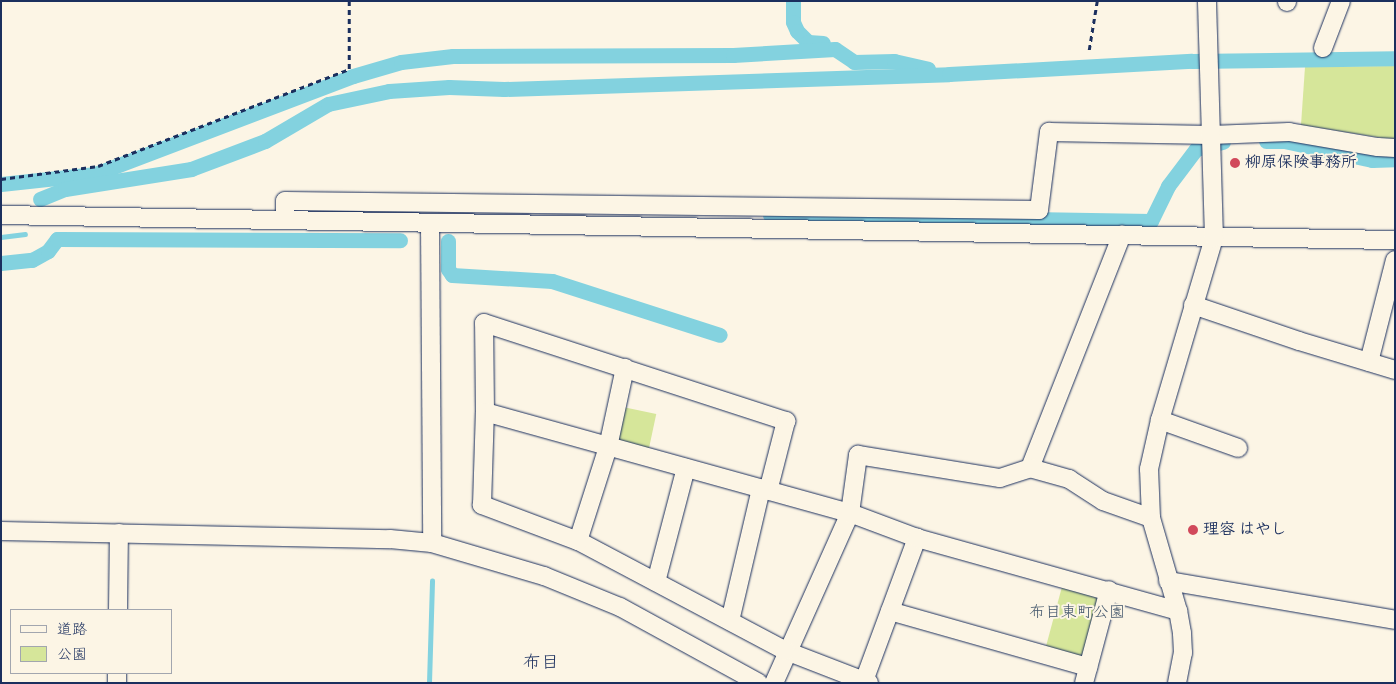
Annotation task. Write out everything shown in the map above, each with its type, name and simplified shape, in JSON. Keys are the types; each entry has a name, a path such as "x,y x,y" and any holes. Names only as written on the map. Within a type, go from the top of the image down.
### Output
{"street":[{"path":"1177,683 1183,652 1178,611 1151,518 1149,469 1160,420 1214,238 1207,1"},
{"path":"1323,48 1341,1"},
{"path":"284,220 285,200 1039,210 1050,132 1211,135 1289,132 1378,147 1395,148"},
{"path":"1,215 1395,240"},
{"path":"430,223 432,543"},
{"path":"1030,468 1122,234"},
{"path":"1368,362 1395,260"},
{"path":"1193,305 1395,370"},
{"path":"730,621 765,490 786,421 484,323 485,412 482,505 578,541 786,651 867,682 890,611 917,538"},
{"path":"578,541 608,448 625,368"},
{"path":"485,412 608,448 850,513 917,538 1109,590 1178,611"},
{"path":"1160,420 1238,448"},
{"path":"774,683 786,651 850,513 858,455 1000,478 1030,468 1069,479 1103,500 1151,518"},
{"path":"656,582 686,468"},
{"path":"1,531 390,540 432,543 544,576 620,607 759,683"},
{"path":"118,609 119,533"},
{"path":"1168,581 1395,620"},
{"path":"890,611 1086,675 1109,590"}],"path":[{"path":"1,179 98,166 349,69 350,1"},
{"path":"1089,50 1098,1"}],"green space":[{"path":"1395,66 1395,140 1301,125 1305,67"},
{"path":"623,407 656,414 649,450 615,443"},
{"name":"布目東町公園","path":"1063,583 1103,594 1084,661 1045,651"}],"waterway":[{"path":"793,1 793,22 797,31 808,42 823,43"},
{"path":"1,184 95,174 353,76 401,62 453,56 733,55 835,49 854,62 894,61 928,69"},
{"path":"40,199 65,189 191,169 265,141 328,104 389,91 449,87 504,89 949,74 1192,61 1395,58"},
{"path":"1266,141 1284,141 1372,160 1395,159"},
{"path":"770,215 1151,221 1168,186 1196,149 1223,142"},
{"path":"1,237 25,234"},
{"path":"1,263 32,260 48,251 57,239 400,240"},
{"path":"448,241 448,269 452,275 552,281 720,335"},
{"path":"429,683 432,581"}],"place":[{"name":"柳原保険事務所","path":"1235,163"},
{"name":"理容 はやし","path":"1193,530"}],"district":[{"name":"布目","path":"541,664"}]}
